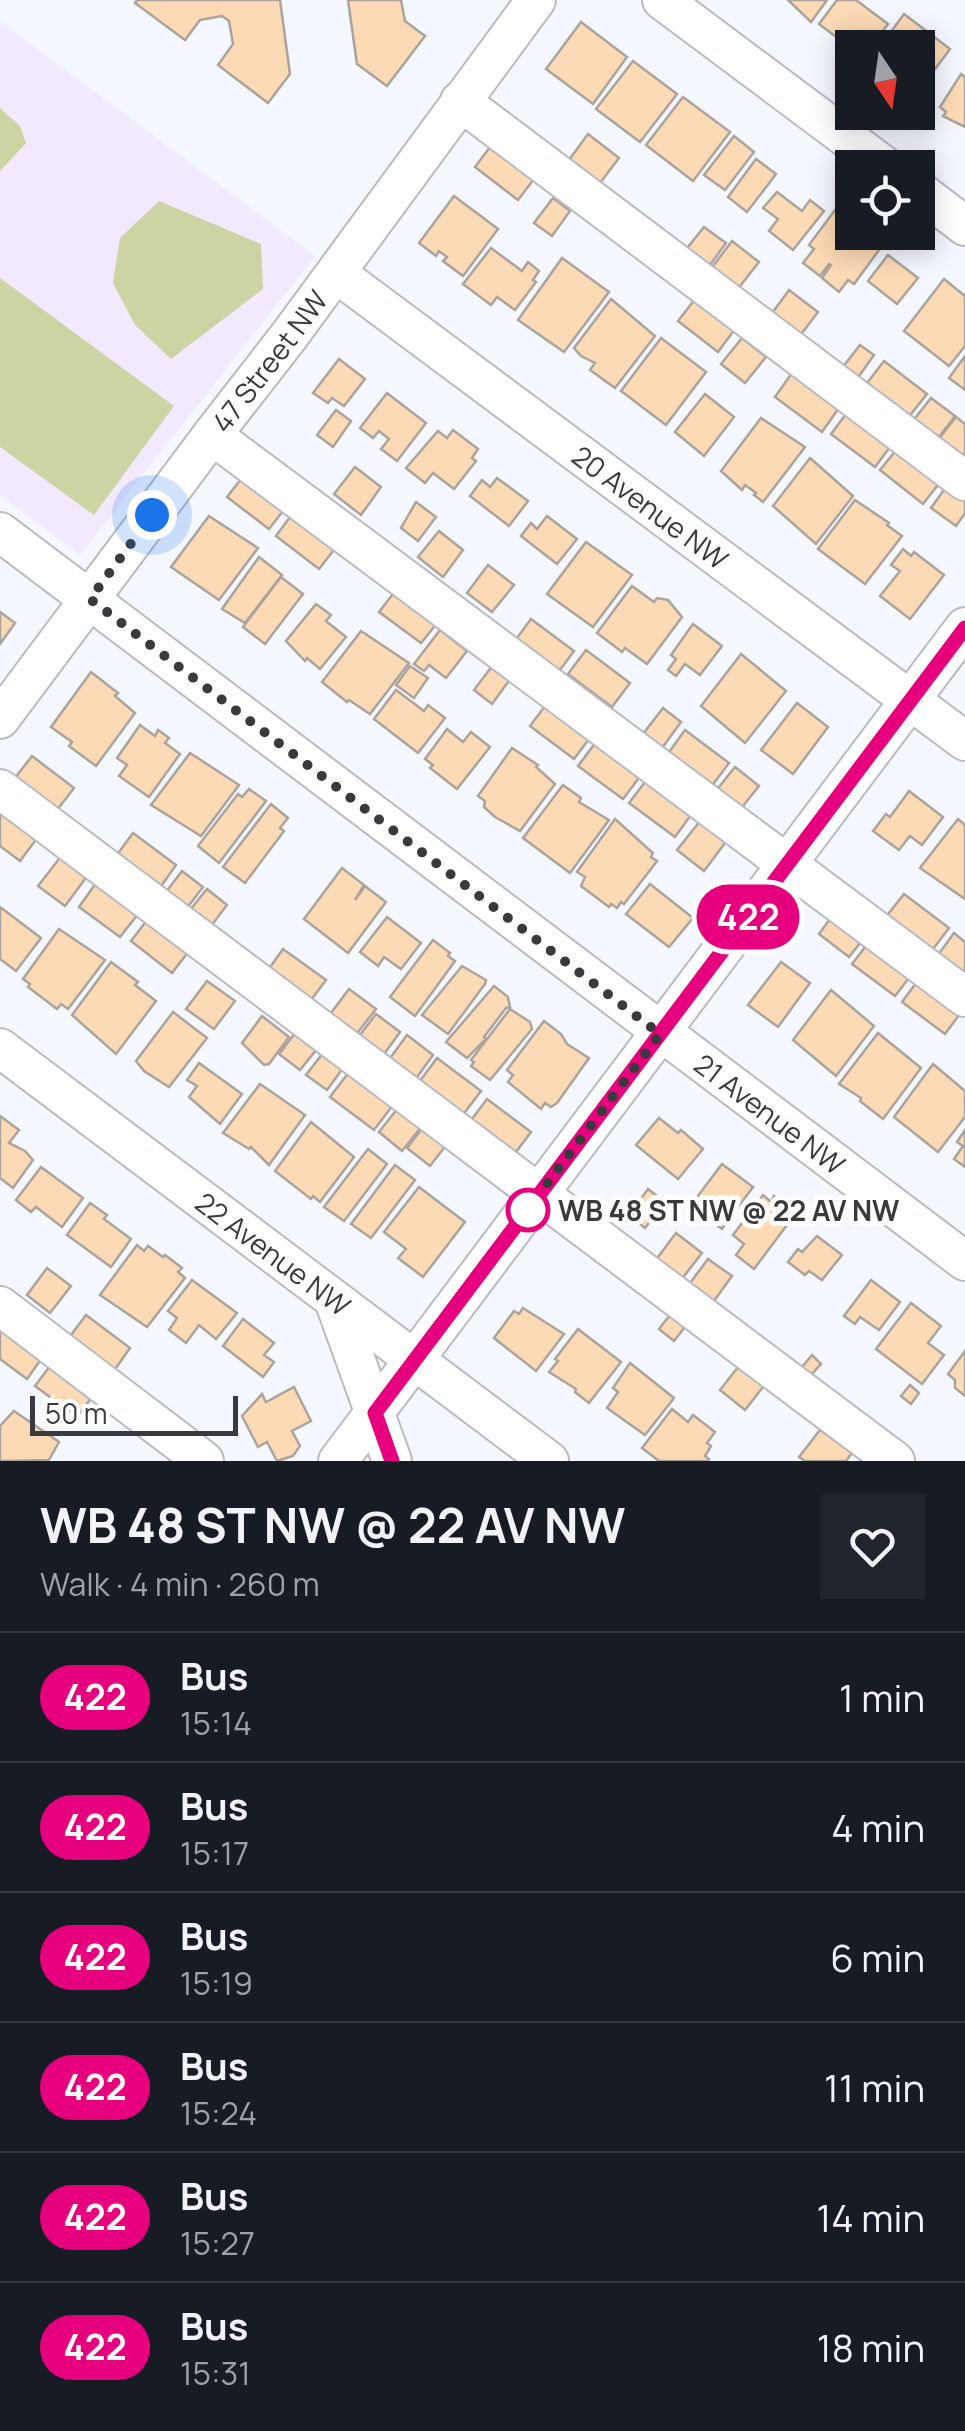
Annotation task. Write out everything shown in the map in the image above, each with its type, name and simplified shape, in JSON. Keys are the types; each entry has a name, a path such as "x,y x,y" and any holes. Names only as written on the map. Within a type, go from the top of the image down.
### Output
{"street":[{"name":"47 Street NW","path":"0,718 336,274 536,0"},
{"path":"662,0 863,150"},
{"path":"460,101 965,481"},
{"path":"935,203 965,226"},
{"name":"20 Avenue NW","path":"336,274 965,742"},
{"path":"212,434 965,997"},
{"name":"21 Avenue NW","path":"0,532 965,1261"},
{"path":"338,1461 965,628"},
{"path":"0,789 895,1461"},
{"name":"22 Avenue NW","path":"0,1048 549,1461"},
{"path":"334,1300 392,1461"},
{"path":"0,1306 204,1461"}],"shaded area":[{"path":"0,21 315,256 80,555 0,495"}],"green space":[{"path":"0,108 20,126 26,143 0,171"},
{"path":"159,201 261,244 263,289 171,359 135,325 113,283 120,238"},
{"path":"0,278 174,406 94,515 0,447"}],"building":[{"path":"280,0 290,74 268,103 218,65 233,44 229,21 222,16 200,20 185,40 135,3"},
{"path":"348,0 401,0 405,21 425,36 387,86 357,64"},
{"path":"788,0 827,0 811,22"},
{"path":"837,0 856,0 888,24 884,30 835,30 835,36 819,24"},
{"path":"904,14 925,30 892,30"},
{"path":"581,22 627,57 593,104 546,69"},
{"path":"935,38 950,49 935,69"},
{"path":"633,61 677,94 640,142 596,109"},
{"path":"961,74 965,77 965,127 943,116 946,112 940,107"},
{"path":"683,97 730,132 693,181 646,145"},
{"path":"588,134 619,158 600,183 569,160"},
{"path":"734,136 754,152 725,190 704,175"},
{"path":"493,143 537,175 518,200 475,167"},
{"path":"756,159 776,174 747,212 728,197"},
{"path":"777,192 802,211 810,200 824,211 793,250 769,231 778,219 763,208"},
{"path":"454,196 498,229 463,276 443,261 447,257 439,251 436,256 419,243"},
{"path":"553,198 570,211 552,236 534,223"},
{"path":"835,210 835,250 879,250 854,284 848,280 839,292 822,278 831,265 820,276 803,263 814,249 809,245"},
{"path":"704,227 726,243 707,269 684,252"},
{"path":"732,241 759,262 737,290 710,270"},
{"path":"491,248 522,271 528,262 539,271 533,280 536,282 515,310 497,297 491,305 463,284"},
{"path":"888,255 918,278 897,304 868,281"},
{"path":"562,258 609,292 564,352 518,320"},
{"path":"944,279 965,296 965,346 949,366 904,331"},
{"path":"789,290 818,312 799,337 770,316"},
{"path":"611,299 655,336 615,388 590,370 595,363 574,348"},
{"path":"695,299 735,329 718,352 678,321"},
{"path":"661,338 706,372 666,425 621,391"},
{"path":"742,338 766,357 745,383 721,364"},
{"path":"860,345 874,355 857,379 842,368"},
{"path":"965,356 965,390 949,378"},
{"path":"339,359 365,379 344,406 332,398 328,403 313,393"},
{"path":"884,361 927,394 907,419 864,387"},
{"path":"792,373 839,408 822,432 775,397"},
{"path":"387,393 426,423 397,461 381,449 389,439 379,431 373,438 360,428"},
{"path":"705,394 734,417 704,456 675,432"},
{"path":"931,398 955,416 936,441 912,422"},
{"path":"336,410 351,421 333,447 317,435"},
{"path":"849,410 893,443 875,467 831,434"},
{"path":"956,417 965,424 965,453 961,459 937,441"},
{"path":"761,418 805,447 763,502 756,493 745,485 742,490 721,471"},
{"path":"453,430 478,449 472,458 476,461 454,489 433,473 425,483 406,468 438,431 447,438"},
{"path":"898,448 941,481 923,504 880,470"},
{"path":"810,458 853,496 816,544 773,506"},
{"path":"355,467 381,487 361,515 334,494"},
{"path":"244,475 286,507 269,529 227,497"},
{"path":"497,478 528,501 509,526 470,496 482,480 490,487"},
{"path":"946,487 965,500 965,513 956,526 931,508"},
{"path":"855,500 902,536 865,584 818,549"},
{"path":"416,502 436,517 418,541 401,528"},
{"path":"293,513 337,546 319,569 276,536"},
{"path":"209,516 258,548 219,600 171,567"},
{"path":"547,516 577,539 557,564 521,536 531,523 537,529"},
{"path":"439,531 463,550 443,577 418,557"},
{"path":"586,542 632,575 593,627 547,594"},
{"path":"903,549 911,556 914,552 944,575 910,619 880,596 900,571 891,565"},
{"path":"259,557 282,575 245,623 222,609"},
{"path":"488,565 514,585 492,612 467,593"},
{"path":"281,577 303,594 265,644 243,627"},
{"path":"632,586 654,602 657,598 668,600 682,617 647,664 597,633"},
{"path":"396,590 438,622 421,643 379,612"},
{"path":"316,604 331,615 326,621 346,637 320,669 307,658 305,661 286,641"},
{"path":"0,612 15,623 0,644"},
{"path":"531,619 574,651 557,674 514,642"},
{"path":"693,624 722,646 700,675 685,664 676,676 668,670 676,659 671,655"},
{"path":"440,630 467,651 446,678 429,665 424,671 414,664"},
{"path":"361,631 409,663 370,714 322,682"},
{"path":"586,650 630,683 612,707 568,674"},
{"path":"741,654 786,691 745,743 701,706"},
{"path":"493,665 511,678 492,704 474,690"},
{"path":"410,666 428,678 414,698 396,685"},
{"path":"91,672 118,693 115,696 135,713 96,766 51,727"},
{"path":"396,690 424,711 428,705 445,718 418,753 374,719"},
{"path":"548,702 592,735 574,759 530,726"},
{"path":"797,703 828,727 793,774 761,750"},
{"path":"663,708 681,722 662,748 643,734"},
{"path":"140,725 155,736 158,730 169,738 165,743 180,754 149,797 119,776 127,765 117,758"},
{"path":"447,729 463,742 471,732 490,747 457,789 430,768 433,765 425,759"},
{"path":"685,730 729,763 711,787 667,755"},
{"path":"596,742 641,775 623,799 578,766"},
{"path":"512,748 538,765 555,784 520,831 495,817 478,796"},
{"path":"190,753 239,785 201,836 151,805"},
{"path":"32,756 74,788 57,810 15,778"},
{"path":"735,767 759,786 739,811 715,792"},
{"path":"648,778 693,812 675,837 629,803"},
{"path":"563,785 581,798 579,802 609,820 570,873 523,838"},
{"path":"249,789 266,801 219,863 198,846 238,794 242,797"},
{"path":"909,791 943,817 922,845 910,836 899,850 873,831 886,814 890,817"},
{"path":"271,804 288,818 280,828 284,831 245,883 223,867"},
{"path":"0,808 38,837 20,861 0,846"},
{"path":"704,816 726,834 722,840 725,843 704,871 677,850"},
{"path":"615,819 657,861 617,908 611,904 609,907 581,886 585,877 577,872"},
{"path":"958,819 965,825 965,899 920,868"},
{"path":"133,833 176,865 159,889 116,856"},
{"path":"62,855 88,875 65,906 38,886"},
{"path":"342,868 364,885 355,900 365,886 386,902 348,953 304,919"},
{"path":"182,871 203,887 187,908 166,892"},
{"path":"96,883 138,914 120,937 79,907"},
{"path":"650,884 693,918 669,947 626,914"},
{"path":"207,889 227,905 211,926 190,910"},
{"path":"904,894 949,928 930,953 885,918"},
{"path":"0,907 41,938 16,971 0,959"},
{"path":"833,915 864,938 849,957 819,934"},
{"path":"387,917 421,943 401,969 384,957 378,966 360,952"},
{"path":"147,920 189,951 172,973 131,941"},
{"path":"59,929 105,960 68,1009 61,1004 57,1009 23,979"},
{"path":"954,933 965,942 965,976 938,955"},
{"path":"433,940 455,961 415,1016 390,997"},
{"path":"869,942 912,974 895,996 852,964"},
{"path":"283,949 326,980 308,1004 266,973"},
{"path":"111,962 156,1001 116,1054 72,1015"},
{"path":"781,962 810,983 778,1027 748,1005"},
{"path":"462,966 486,980 448,1034 422,1015"},
{"path":"919,979 962,1011 945,1034 902,1002"},
{"path":"207,981 235,1001 214,1029 186,1009"},
{"path":"494,986 508,997 510,1007 467,1058 446,1042"},
{"path":"349,989 376,1009 355,1036 328,1017"},
{"path":"831,990 874,1026 836,1076 793,1040"},
{"path":"510,1009 530,1022 532,1029 490,1080 471,1066 471,1060"},
{"path":"173,1012 207,1038 169,1087 136,1061"},
{"path":"376,1014 400,1032 382,1057 357,1039"},
{"path":"262,1016 289,1037 269,1064 264,1065 242,1043"},
{"path":"544,1021 567,1044 589,1058 557,1103 551,1107 545,1103 541,1109 508,1082 513,1075 507,1070"},
{"path":"296,1032 317,1049 300,1070 279,1054"},
{"path":"878,1033 921,1068 883,1119 839,1084"},
{"path":"407,1035 433,1055 415,1080 388,1061"},
{"path":"323,1053 343,1068 327,1090 306,1075"},
{"path":"437,1058 481,1091 462,1116 417,1085"},
{"path":"199,1063 242,1094 220,1124 189,1097 197,1086 187,1080"},
{"path":"933,1064 965,1091 965,1117 938,1152 894,1117"},
{"path":"349,1072 393,1105 374,1130 330,1097"},
{"path":"260,1084 305,1115 269,1165 251,1147 223,1133"},
{"path":"487,1099 531,1132 513,1156 469,1123"},
{"path":"398,1108 422,1126 402,1151 379,1132"},
{"path":"0,1116 19,1130 9,1143 33,1160 13,1188 0,1178"},
{"path":"659,1118 703,1149 678,1179 636,1145"},
{"path":"311,1122 354,1157 320,1202 275,1171"},
{"path":"424,1126 447,1144 430,1166 407,1148"},
{"path":"965,1130 965,1167 954,1159 963,1146 957,1142"},
{"path":"368,1149 387,1164 344,1221 324,1207"},
{"path":"722,1164 753,1187 722,1229 691,1205"},
{"path":"395,1165 415,1180 371,1238 351,1224"},
{"path":"41,1167 83,1198 62,1227 36,1207 31,1212 16,1200"},
{"path":"419,1187 465,1222 423,1277 398,1258 406,1249 384,1232"},
{"path":"648,1189 665,1202 645,1228 629,1215"},
{"path":"763,1195 771,1202 774,1196 796,1213 754,1269 736,1255 744,1244 733,1235"},
{"path":"90,1203 131,1239 111,1267 67,1235"},
{"path":"676,1233 702,1253 681,1280 655,1261"},
{"path":"817,1236 842,1255 822,1280 809,1271 805,1275 788,1262 798,1249 802,1252"},
{"path":"137,1245 144,1251 148,1246 165,1255 182,1268 178,1272 185,1278 147,1327 100,1295"},
{"path":"708,1259 732,1276 714,1301 690,1283"},
{"path":"47,1268 71,1286 50,1313 27,1295"},
{"path":"192,1280 237,1313 216,1339 199,1325 186,1343 169,1330 177,1318 168,1311"},
{"path":"871,1280 900,1302 879,1330 860,1317 855,1324 844,1316"},
{"path":"911,1303 941,1326 928,1343 944,1355 922,1384 876,1349"},
{"path":"523,1308 564,1334 536,1371 494,1338 514,1311 519,1314"},
{"path":"673,1311 688,1323 674,1341 659,1329"},
{"path":"86,1315 130,1348 113,1372 68,1339"},
{"path":"243,1319 274,1343 264,1355 274,1362 263,1377 223,1346"},
{"path":"0,1324 44,1355 27,1379 0,1359"},
{"path":"578,1329 621,1362 589,1403 576,1389 549,1372"},
{"path":"965,1351 965,1396 955,1388 955,1380 948,1374"},
{"path":"812,1355 821,1364 811,1375 802,1367"},
{"path":"53,1362 95,1393 77,1417 35,1386"},
{"path":"742,1362 767,1382 745,1410 720,1390"},
{"path":"630,1363 674,1398 645,1435 607,1408 618,1392 613,1388"},
{"path":"910,1385 919,1393 911,1404 901,1396"},
{"path":"294,1387 311,1421 292,1431 300,1446 293,1456 277,1461 267,1442 258,1447 242,1416 262,1394 266,1402"},
{"path":"672,1409 688,1422 693,1415 715,1432 707,1443 711,1446 705,1456 708,1461 659,1461 642,1448"},
{"path":"14,1411 59,1442 49,1460 0,1461 0,1426"},
{"path":"820,1430 852,1453 846,1461 805,1461 799,1457"}],"bus line":[{"name":"422","path":"392,1461 375,1413 965,628"}],"place":[{"name":"WB 48 ST NW @ 22 AV NW","path":"528,1210"}],"route":[{"path":"152,515 90,599 660,1034 518,1222 528,1210"}]}
